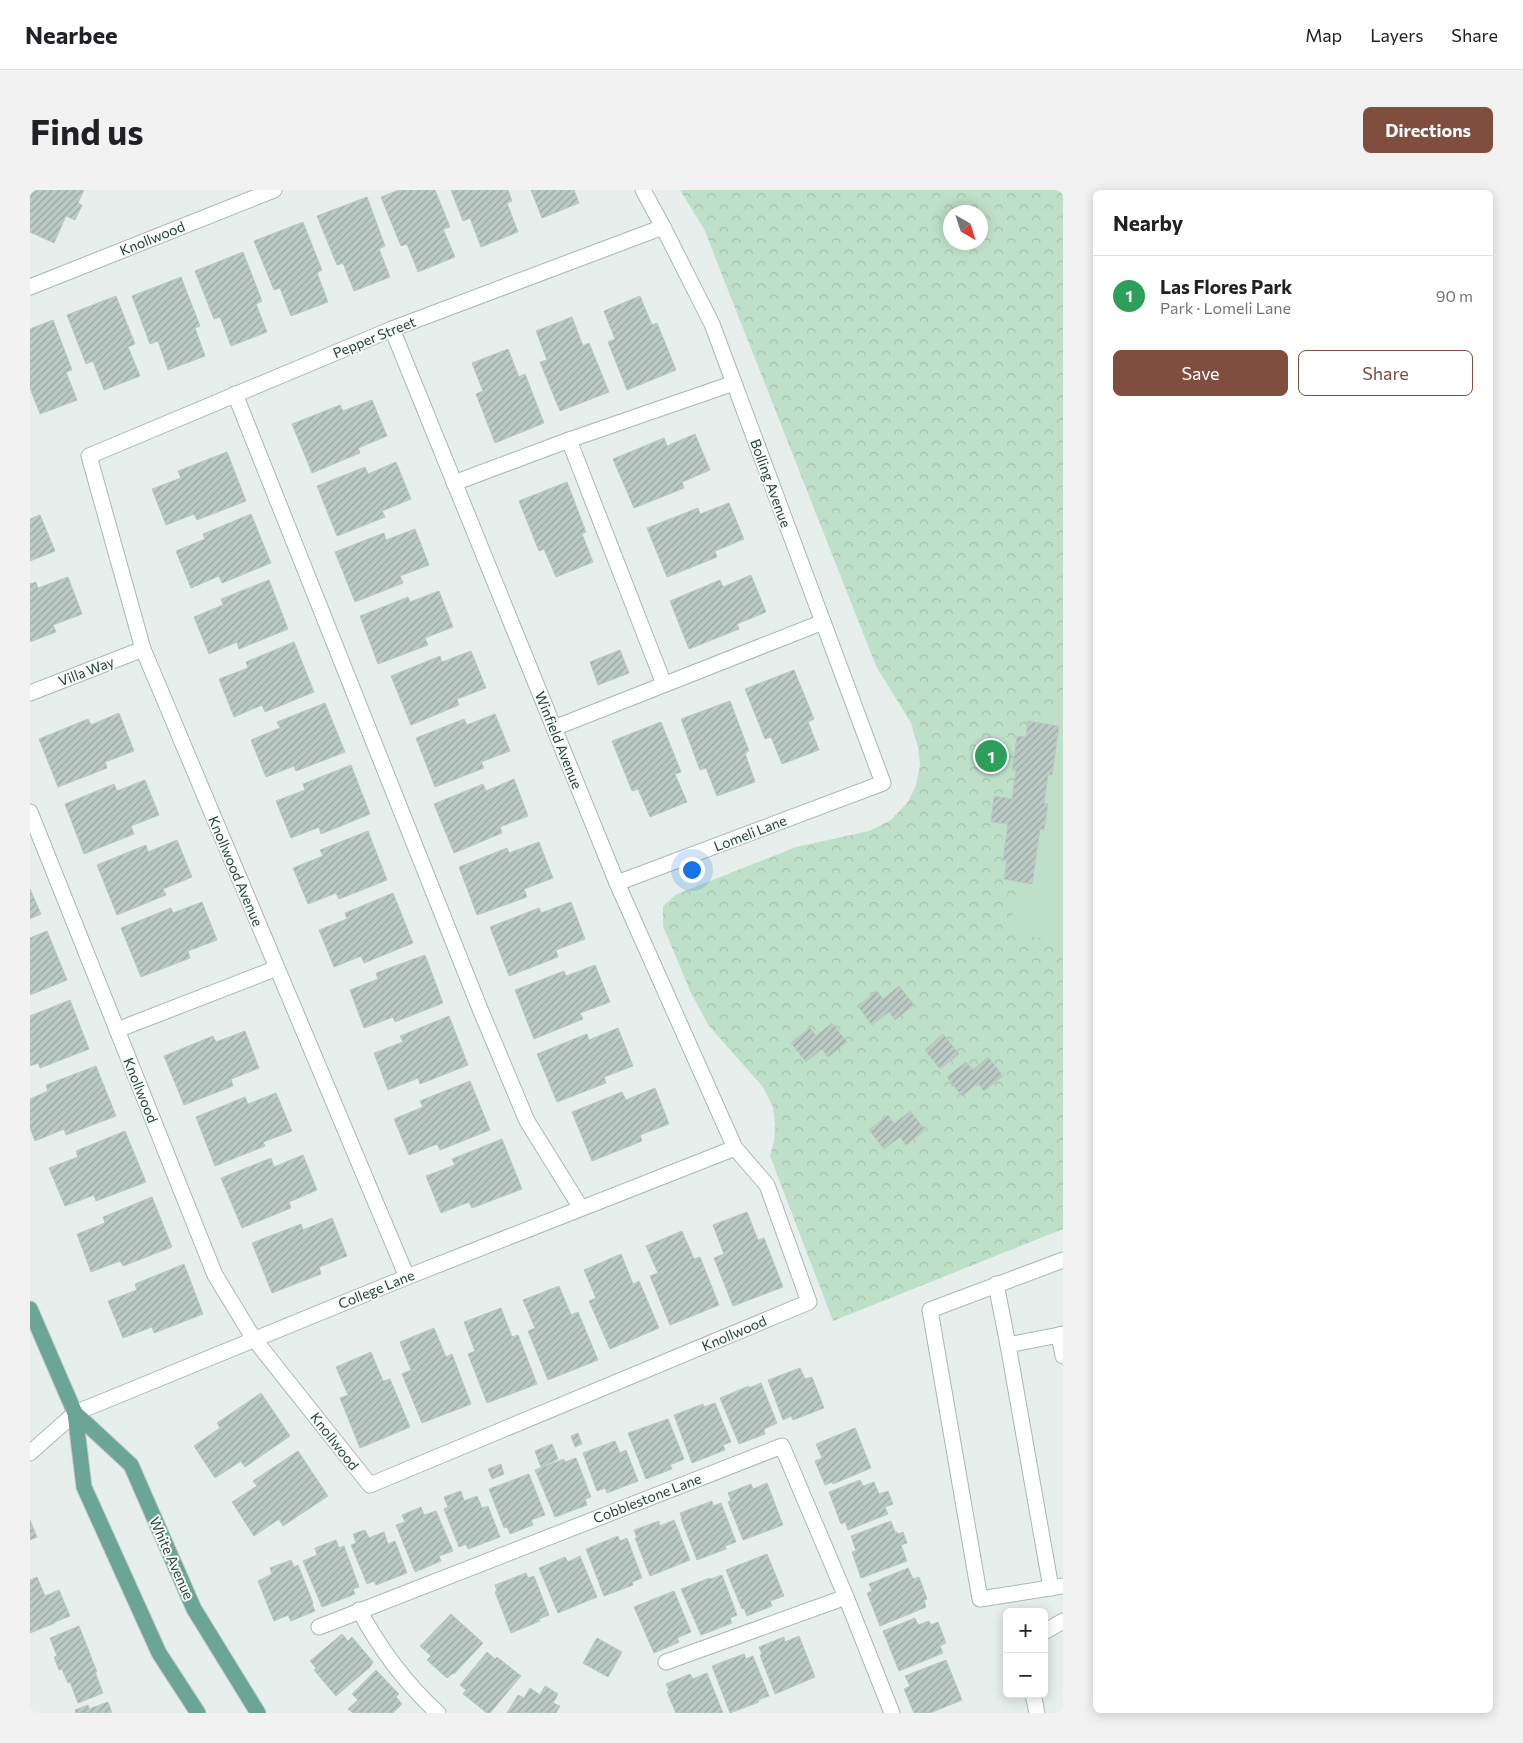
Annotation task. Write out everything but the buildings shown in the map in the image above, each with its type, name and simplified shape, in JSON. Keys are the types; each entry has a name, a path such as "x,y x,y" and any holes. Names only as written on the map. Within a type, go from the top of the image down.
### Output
{"main road":[{"name":"White Avenue","path":"30,1309 75,1413 84,1487 159,1653 198,1713"},
{"name":"White Avenue","path":"75,1413 131,1465 194,1609 258,1713"}],"street":[{"name":"Knollwood","path":"30,287 274,190"},
{"name":"Bolling Avenue","path":"643,190 664,227 712,324 883,783"},
{"name":"Pepper Street","path":"89,456 392,329 664,227"},
{"name":"Winfield Avenue","path":"392,329 617,883 735,1148"},
{"path":"454,483 569,440 734,383"},
{"path":"235,394 480,1009 527,1121 581,1208"},
{"path":"569,440 664,684"},
{"name":"Knollwood Avenue","path":"89,456 143,650 407,1276"},
{"path":"554,728 823,622"},
{"name":"Villa Way","path":"30,692 143,650"},
{"name":"Lomeli Lane","path":"617,883 883,783"},
{"name":"Knollwood","path":"30,812 215,1275 254,1339 370,1484 809,1302 767,1185 735,1148"},
{"path":"117,1030 277,968"},
{"name":"College Lane","path":"30,1452 75,1413 407,1276 735,1148"},
{"path":"996,1284 1057,1587 980,1599 930,1310 996,1284 1063,1260"},
{"path":"1008,1345 1061,1335 1063,1356"},
{"name":"Cobblestone Lane","path":"319,1626 782,1446 846,1597 892,1713"},
{"path":"666,1662 846,1597"},
{"path":"359,1610 375,1639 420,1696 438,1713"},
{"path":"1048,1630 1063,1621"},
{"path":"1034,1698 1037,1713"}],"green space":[{"path":"680,190 1063,190 1063,1229 833,1321 770,1156 775,1126 773,1107 763,1087 709,1026 691,993 663,926 663,906 677,894 796,847 869,831 891,820 908,802 916,785 920,765 918,747 911,723 876,666 704,229"},
{"path":"1054,709 1063,710 1063,941 1010,934 1042,719 1053,721"}],"place":[{"name":"Las Flores Park","path":"991,756"}]}
